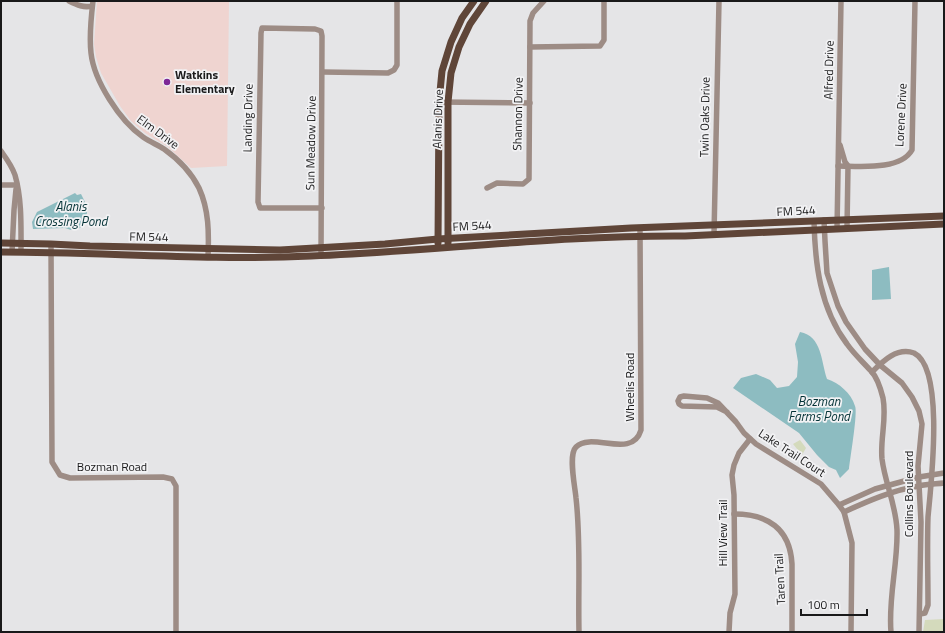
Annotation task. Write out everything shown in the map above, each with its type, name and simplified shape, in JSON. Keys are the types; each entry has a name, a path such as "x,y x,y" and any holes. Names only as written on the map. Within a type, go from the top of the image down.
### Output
{"main road":[{"name":"Alanis Drive","path":"438,248 439,102 442,71 451,42 462,18 474,1"},
{"name":"Alanis Drive","path":"448,247 448,102 451,73 459,47 470,24 486,1"},
{"name":"FM 544","path":"1,252 208,253 321,248 448,238 640,228 944,216"},
{"name":"FM 544","path":"1,244 51,244 280,258 400,252 538,241 944,224"}],"street":[{"path":"69,1 79,6 87,7 92,3"},
{"path":"323,72 388,73 394,70 397,65 398,1"},
{"name":"Shannon Drive","path":"486,188 497,183 523,184 529,177 531,16 544,1"},
{"path":"530,47 600,46 604,40 604,1"},
{"name":"Twin Oaks Drive","path":"714,234 719,1"},
{"name":"Alfred Drive","path":"837,229 841,1"},
{"name":"Lorene Drive","path":"838,166 887,165 906,157 912,150 915,1"},
{"name":"Elm Drive","path":"92,3 90,38 91,53 97,74 116,107 129,125 144,137 174,156 191,175 202,196 207,215 209,235 208,253"},
{"name":"Sun Meadow Drive","path":"262,28 315,29 321,31 323,72 321,256"},
{"name":"Landing Drive","path":"262,28 260,33 258,202 260,208 322,208"},
{"path":"439,102 530,103"},
{"name":"Alfred Drive","path":"838,139 843,156 848,166 847,228"},
{"path":"1,151 11,167 20,200 21,252"},
{"path":"1,185 17,185"},
{"path":"12,252 17,185"},
{"name":"Collins Boulevard","path":"824,220 827,272 840,310 846,322 865,349 880,365 902,383 912,397 919,411 922,424 918,466 921,522 919,632"},
{"name":"Collins Boulevard","path":"814,221 815,259 822,296 838,332 847,345 872,372 883,399 885,419 882,441 882,459 896,515 897,536 890,605 890,632"},
{"name":"Wheelis Road","path":"579,632 577,511 572,463 573,452 577,445 586,442 613,444 629,443 637,438 642,430 640,228"},
{"name":"Bozman Road","path":"51,244 52,462 60,475 70,478 163,477 172,479 176,486 176,632"},
{"path":"830,314 840,310"},
{"path":"872,372 887,358 897,353 909,351 919,355 926,363 931,375 935,395 936,423 928,528 928,608 925,612 920,614"},
{"name":"Lake Trail Court","path":"727,412 717,407 682,406 678,401 680,397 684,396 707,398 718,403 727,412 750,439 765,450 821,484 844,512 852,543 851,632"},
{"name":"Hill View Trail","path":"729,632 730,613 735,594 734,495 732,475 739,453 750,439"},
{"path":"839,505 875,489 888,485 919,477 944,473"},
{"path":"844,512 877,497 891,493 919,486 944,484"},
{"name":"Taren Trail","path":"734,514 748,514 771,522 781,531 788,543 792,559 792,632"}],"shaded area":[{"name":"Watkins Elementary","path":"97,1 229,1 227,166 191,168 168,147 145,133 131,121 120,106 101,73 96,57 94,44"}],"green space":[{"path":"800,440 806,448 802,455 793,444"},
{"path":"944,619 944,632 923,632 925,620"}],"water":[{"name":"Alanis Crossing Pond","path":"75,193 77,195 81,194 85,202 87,213 83,226 78,229 71,230 65,228 33,229 32,222 37,212"},
{"path":"889,267 891,299 872,300 872,270"},
{"name":"Bozman Farms Pond","path":"800,332 813,338 820,350 827,379 844,389 851,397 855,406 855,426 849,469 840,478 836,470 829,467 817,455 799,433 733,388 741,378 756,374 770,380 777,388 789,386 797,377 798,362 795,344"}],"place":[{"name":"Watkins Elementary","path":"167,82"}]}
